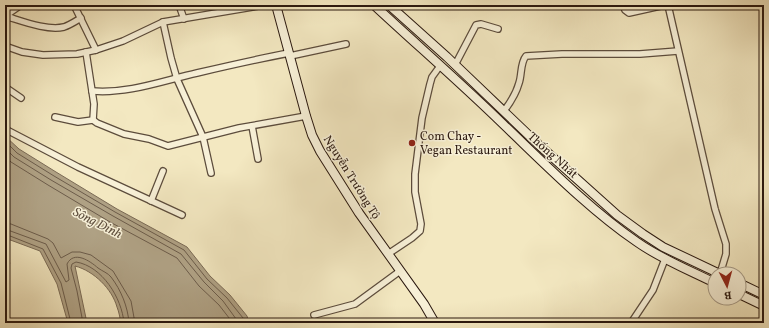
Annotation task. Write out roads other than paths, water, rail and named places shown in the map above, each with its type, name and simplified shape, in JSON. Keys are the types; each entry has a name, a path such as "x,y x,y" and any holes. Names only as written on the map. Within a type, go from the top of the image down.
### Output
{"main road":[{"name":"Nguyễn Trường Tộ","path":"276,5 312,135 325,161 359,213 435,323"},
{"name":"Thống Nhất","path":"374,5 503,124 536,157 607,219 637,242 665,259 707,279"},
{"name":"Thống Nhất","path":"388,5 504,111 538,146 629,225 663,247 707,268"},
{"path":"424,51 431,43"},
{"path":"747,287 764,295"},
{"path":"747,298 764,306"}],"street":[{"path":"5,16 21,5"},
{"path":"74,5 96,50"},
{"path":"179,5 184,19"},
{"path":"5,46 22,52 43,55 67,55 86,52 123,41 163,22 264,5"},
{"path":"623,5 625,10 629,13 667,5 715,209 726,244 726,254 722,266"},
{"path":"5,16 31,24 56,27 68,26 81,18"},
{"path":"163,22 171,58 203,137 211,173"},
{"path":"455,65 476,25 481,24 498,29"},
{"path":"92,91 117,92 234,64 346,44"},
{"path":"504,111 511,102 520,83 522,63 526,56 562,54 640,54 678,51"},
{"path":"86,52 94,108 93,120"},
{"path":"388,254 420,231 421,224 417,208 415,184 419,137 430,84 440,66"},
{"path":"5,87 21,98"},
{"path":"55,117 78,122 93,120 124,134 149,139 165,145 176,144 252,126 306,116"},
{"path":"252,126 258,159"},
{"path":"5,130 51,154 182,215"},
{"path":"151,201 163,171"},
{"path":"631,323 653,290 665,259"},
{"path":"314,314 354,304 400,271"}],"water":[{"name":"Sông Dinh","path":"5,136 19,149 56,172 117,209 187,247 210,276 230,295 247,316 249,323 121,323 115,300 107,287 89,272 75,266 87,323 68,323 57,284 40,251 5,238"}],"place":[{"name":"Com Chay - Vegan Restaurant","path":"412,143"}]}
